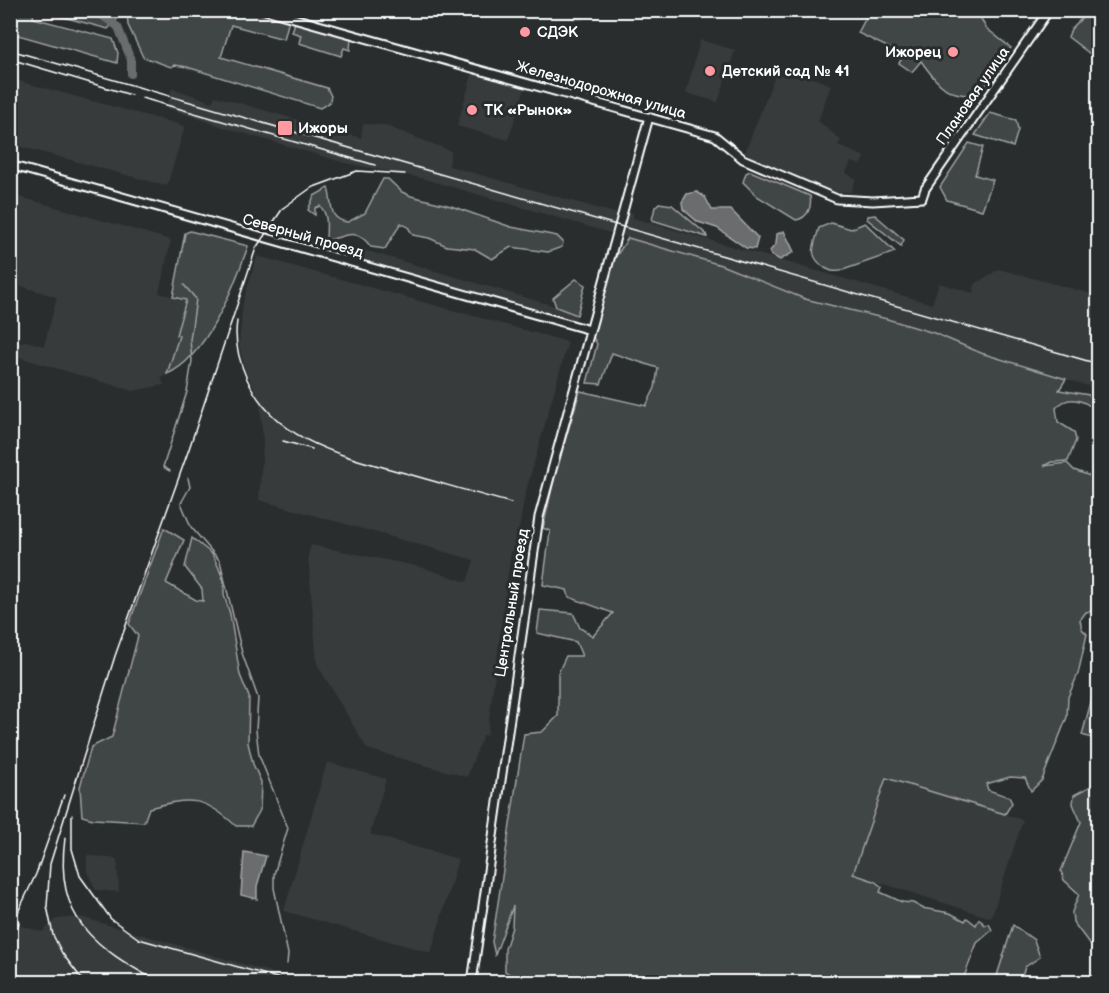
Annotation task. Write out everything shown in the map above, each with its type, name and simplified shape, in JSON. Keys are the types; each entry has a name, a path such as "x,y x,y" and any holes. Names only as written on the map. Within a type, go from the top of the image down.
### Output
{"street":[{"name":"Железнодорожная улица","path":"265,10 715,136 743,159 837,200 873,201 922,198"},
{"name":"Плановая улица","path":"922,198 1049,10"},
{"name":"Центральный проезд","path":"472,982 539,517 649,117"},
{"name":"Северный проезд","path":"10,165 590,330"}],"shaded area":[{"name":"Ижорец","path":"870,10 977,11 986,28 1011,48 980,94 959,94 939,83 921,61 912,72 899,63 904,55 858,33"},
{"path":"10,11 34,11 33,18 113,39 118,53 117,63 11,33"},
{"path":"40,11 121,11 120,16 108,29"},
{"path":"127,11 255,11 289,20 284,39 231,25 221,57 327,88 331,96 329,103 320,108 187,67 175,65 171,67 143,57 128,25"},
{"path":"552,11 584,11 583,21 551,17"},
{"path":"1089,11 1098,11 1098,60 1068,37 1071,29"},
{"path":"295,22 351,38 350,50 344,48 341,56 299,43 301,35 292,32"},
{"name":"Детский сад № 41","path":"700,40 735,50 718,102 686,93"},
{"path":"779,65 831,85 818,121 841,140 838,145 865,157 860,165 851,162 846,173 856,179 851,192 829,192 758,161 745,152"},
{"path":"473,71 520,84 519,87 525,88 508,140 457,126"},
{"path":"11,79 185,126 167,186 11,144"},
{"path":"172,88 212,102 215,96 361,138 363,124 384,125 451,151 449,166 618,214 620,209 633,213 633,218 932,304 939,283 973,293 975,284 999,269 1092,294 1093,290 1098,291 1098,389 981,353 934,333 805,299 721,265 421,178 345,163 229,129 167,108"},
{"path":"990,113 1016,120 1018,130 1013,147 975,135"},
{"path":"969,143 983,147 975,175 993,180 982,210 947,200 940,187"},
{"path":"750,171 810,196 810,208 804,217 796,220 757,196 743,182 746,173"},
{"path":"383,179 388,179 402,192 411,196 451,206 511,227 557,236 563,242 562,247 548,252 511,247 492,259 475,249 447,246 429,238 413,235 408,227 401,223 385,249 371,247 362,237 352,234 326,239 325,213 320,206 315,208 315,215 308,210 314,196 328,188 334,214 341,221 348,222 365,213"},
{"path":"697,192 705,197 712,210 731,210 758,238 755,249 746,248 717,228 698,222 683,209 682,202 687,194"},
{"path":"10,194 171,240 159,293 186,300 177,335 180,335 171,364 167,374 161,378 164,385 133,391 15,356 18,343 26,341 44,346 57,297 11,283"},
{"path":"659,203 672,205 707,237 652,220 655,207"},
{"path":"875,215 904,240 901,246 867,219 868,216"},
{"path":"831,223 851,229 865,223 895,252 840,271 829,270 819,263 813,250 819,228"},
{"path":"190,231 248,246 227,299 206,337 181,366 167,374 179,336 176,335 186,300 173,297 185,233"},
{"path":"784,231 794,252 780,260 771,255 770,251 776,244 777,234"},
{"path":"303,232 568,310 568,313 577,315 575,324 286,242 289,233 301,236"},
{"path":"628,238 721,265 805,299 934,333 981,353 1066,379 1059,390 1089,395 1096,406 1092,407 1083,402 1069,400 1056,408 1058,422 1074,432 1076,440 1068,461 1051,462 1044,466 1067,463 1074,470 1098,479 1098,610 1086,612 1080,620 1082,629 1087,634 1078,674 1068,697 1067,717 1042,780 1031,791 1025,778 1010,777 986,784 988,790 1009,797 1012,803 1005,814 886,778 853,874 874,881 882,887 880,892 902,902 950,913 965,921 967,918 976,925 979,919 985,925 989,924 992,930 977,943 962,982 521,982 505,971 505,949 512,927 513,906 495,955 492,942 524,734 542,732 558,716 558,673 566,656 582,656 576,642 537,633 540,610 573,613 580,628 593,636 613,613 569,597 567,590 543,585 550,531 543,528 556,470 580,391 646,406 655,388 658,368 612,353 601,384 587,383 597,344 593,337 613,261"},
{"path":"257,256 568,342 525,495 515,551 511,551 487,735 483,735 467,777 367,749 317,664 308,555 311,545 421,567 467,582 474,560 259,500 263,443 260,401 245,370 239,345 243,302"},
{"path":"576,279 585,285 577,315 556,307 553,298"},
{"path":"164,528 184,540 166,583 196,600 203,601 202,589 185,567 192,538 212,554 224,582 224,595 230,614 240,675 249,697 248,743 253,764 261,782 260,810 251,826 236,826 205,804 186,801 149,808 144,822 93,819 82,816 80,787 91,747 112,737 138,636 129,624"},
{"path":"1098,676 1098,740 1082,735"},
{"path":"327,762 386,779 370,834 458,859 431,953 284,911"},
{"path":"886,778 1023,820 991,918 853,874"},
{"path":"1091,786 1098,787 1098,883 1095,900 1098,907 1098,955 1073,922 1072,912 1079,894 1064,880 1061,871 1081,822 1073,804 1074,795"},
{"path":"244,852 266,856 257,886 257,899 241,895"},
{"path":"87,855 117,859 119,892 96,890 87,872"},
{"path":"81,917 306,982 11,982 11,936 16,924 42,932 56,919"},
{"path":"1013,925 1034,940 1040,957 1025,967 1020,982 995,982"}],"waterway":[{"path":"94,10 118,27 131,60 131,74"},
{"path":"170,471 163,467 187,392 192,361 190,340 196,299 184,285"},
{"path":"188,478 190,487 181,503 191,527 220,561 242,653 258,698 256,730 259,755 288,828 274,874 274,888 288,954 287,964"}],"railway":[{"path":"10,50 1098,364"},
{"path":"10,59 131,95"},
{"path":"142,98 375,165"},
{"path":"84,982 62,953 53,935 47,906 50,864 115,656 189,449 256,248 283,208 311,188 357,171 405,174"},
{"path":"237,321 238,350 247,379 259,400 274,417 292,431 312,442 355,459 511,503"},
{"path":"283,441 312,449"},
{"path":"10,929 36,874 64,795"},
{"path":"72,815 72,849 80,876 111,919 139,939 291,982"},
{"path":"65,838 63,866 66,890 73,910 84,928 98,943 116,956 159,982"},
{"path":"10,951 19,922"}],"place":[{"name":"СДЭК","path":"525,32"},
{"name":"Ижорец","path":"953,52"},
{"name":"Детский сад № 41","path":"710,71"},
{"name":"ТК «Рынок»","path":"472,110"},
{"name":"Ижоры","path":"285,128"}]}
